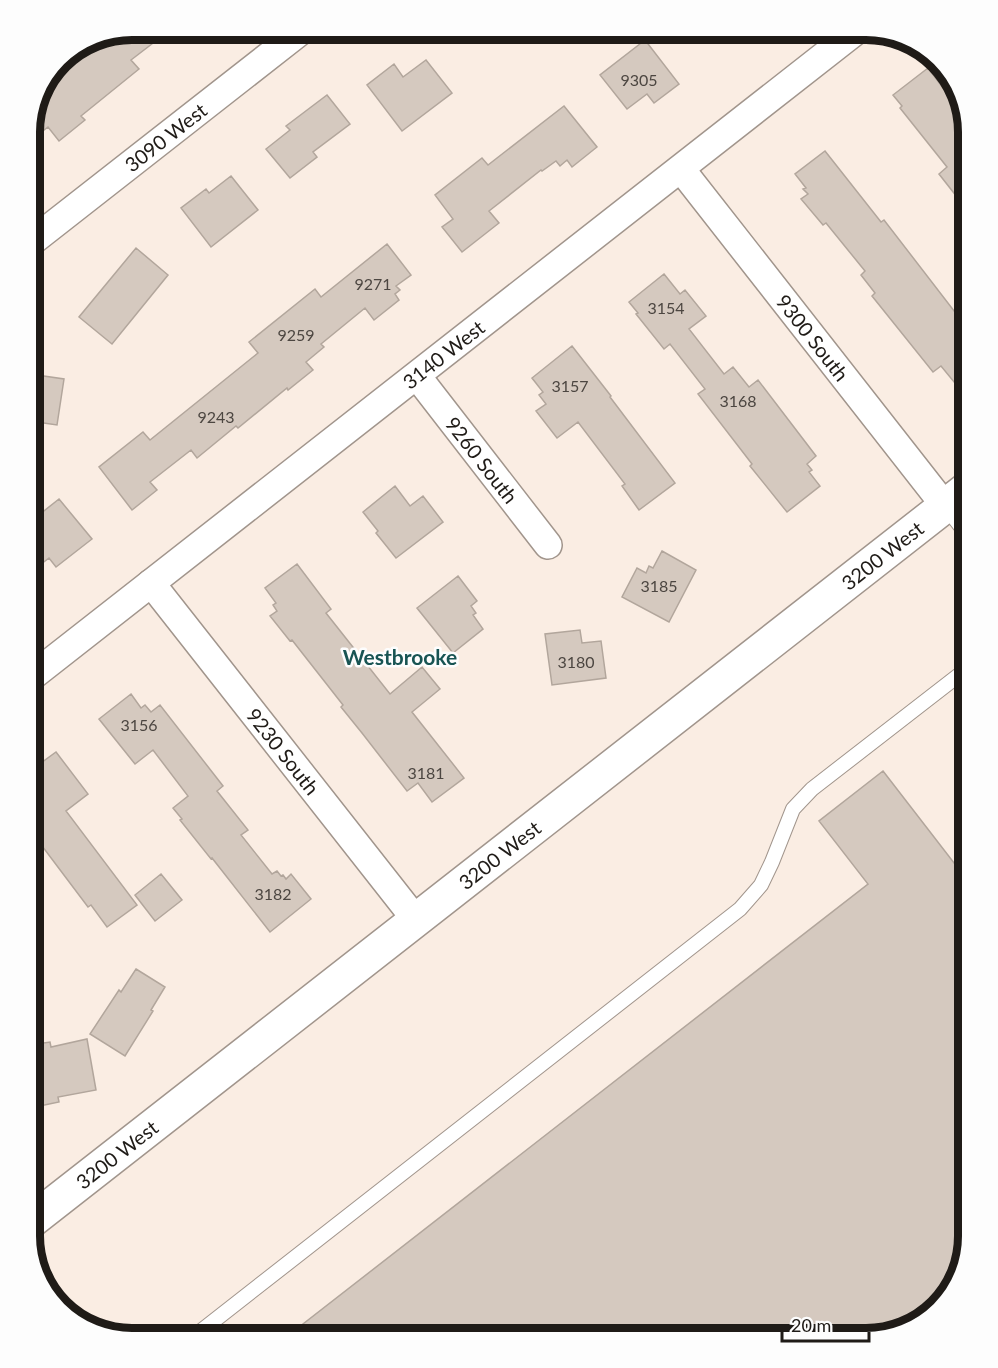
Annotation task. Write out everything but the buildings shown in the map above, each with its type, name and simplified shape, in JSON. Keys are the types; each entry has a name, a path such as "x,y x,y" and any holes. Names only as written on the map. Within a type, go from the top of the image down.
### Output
{"street":[{"name":"3090 West","path":"41,234 289,40"},
{"name":"3140 West","path":"41,670 843,41"},
{"name":"9300 South","path":"681,169 956,497"},
{"name":"9260 South","path":"417,376 548,545"},
{"name":"3200 West","path":"40,1214 956,497"},
{"name":"9230 South","path":"152,583 416,920"}],"lane":[{"path":"206,1327 741,909 761,885 793,809 813,789 958,676"}],"district":[{"name":"Westbrooke","path":"400,656"}]}
